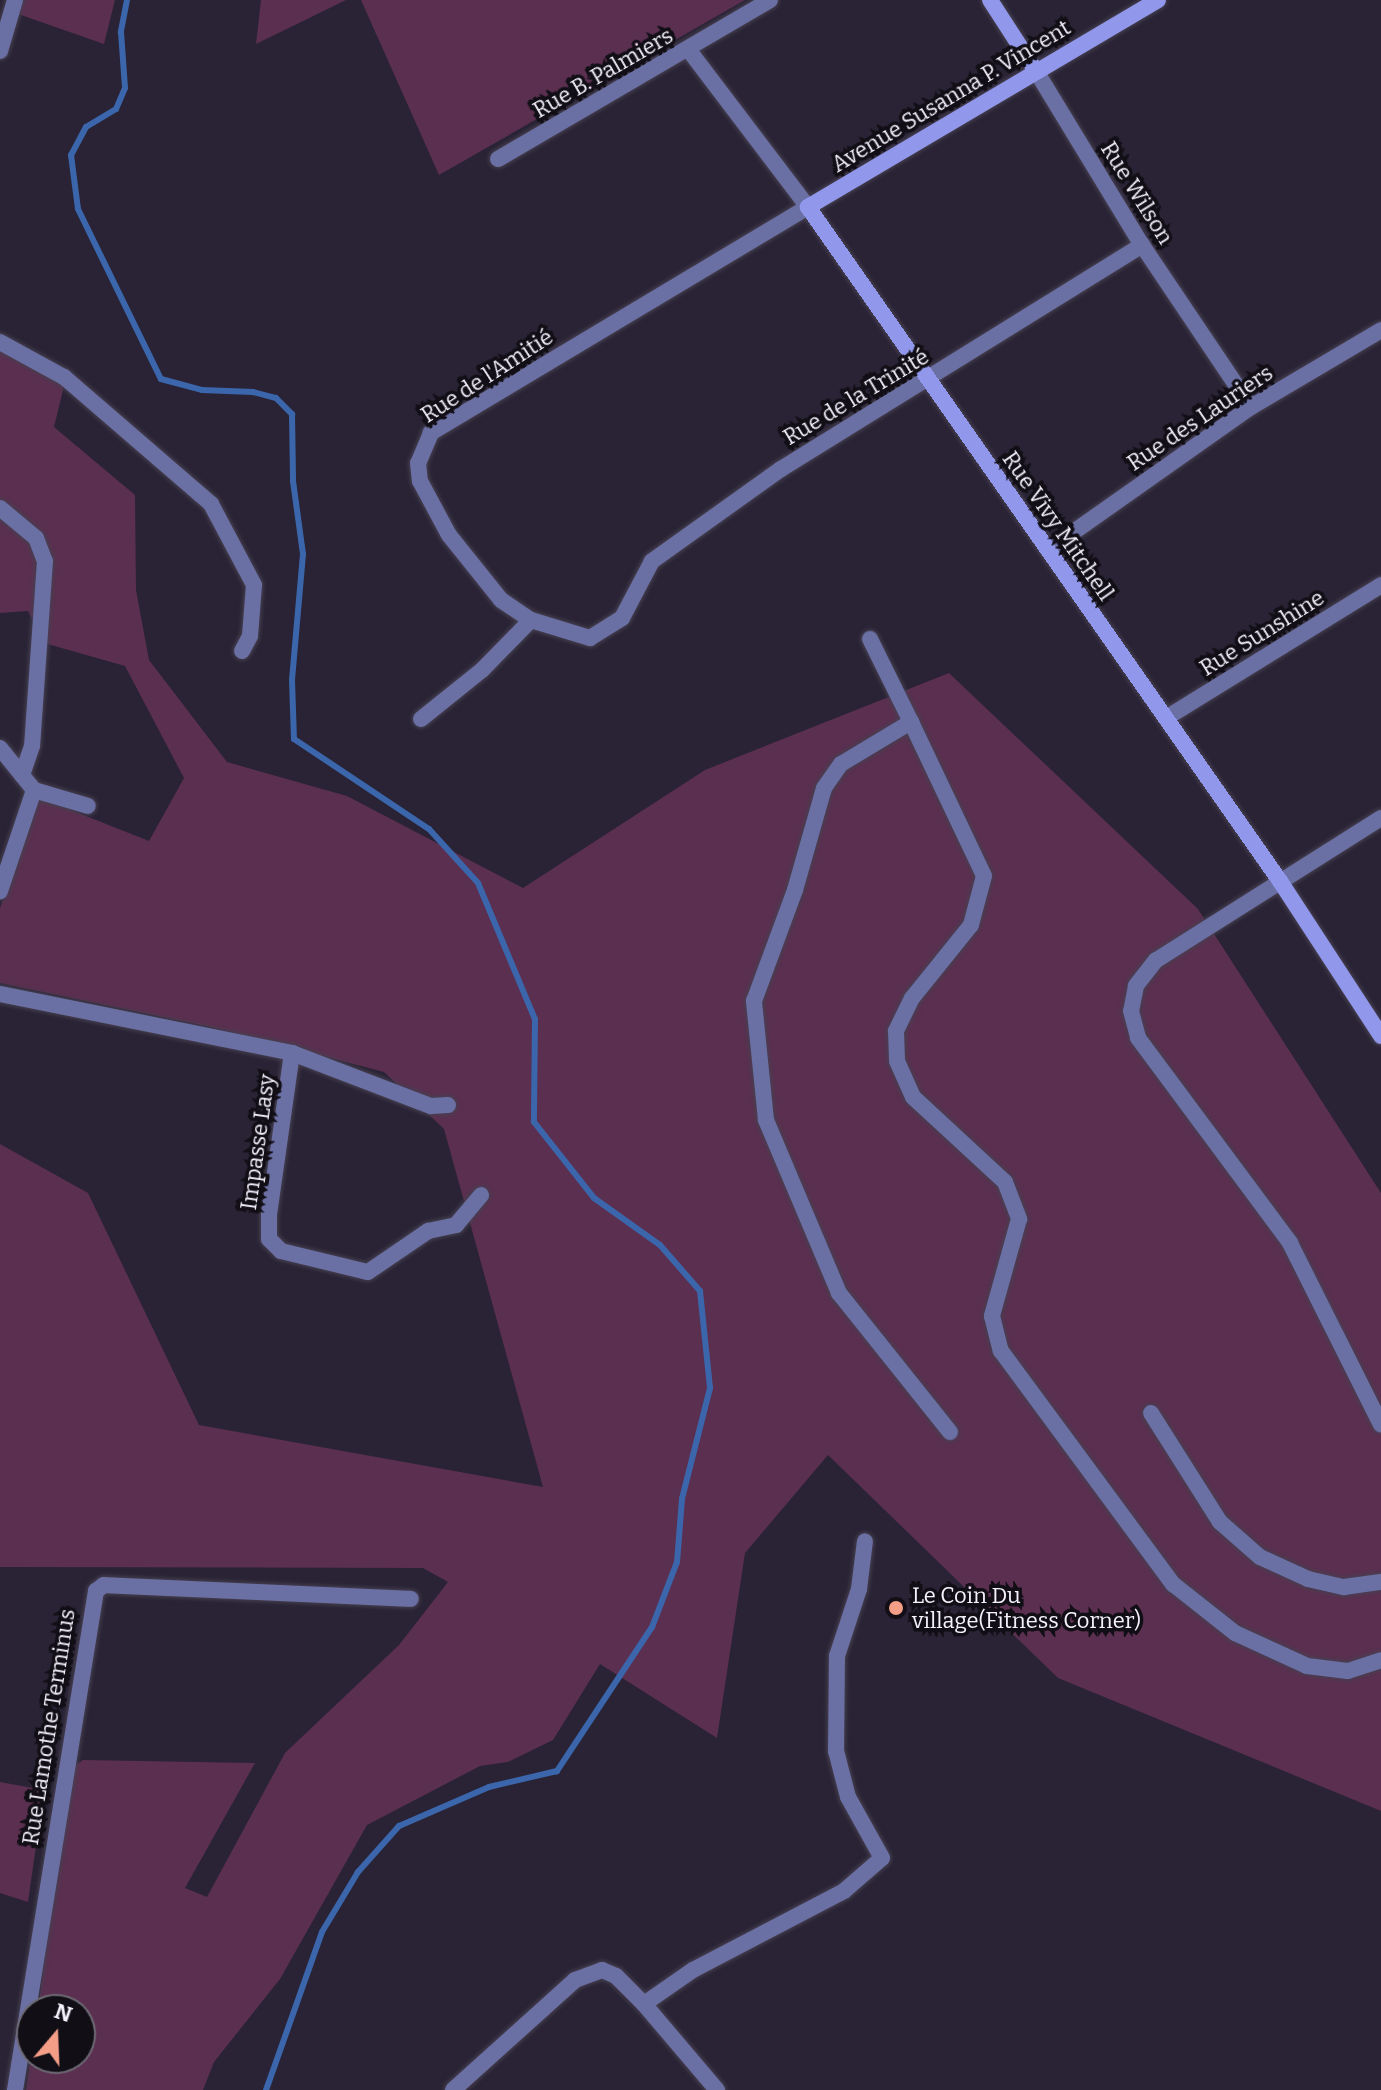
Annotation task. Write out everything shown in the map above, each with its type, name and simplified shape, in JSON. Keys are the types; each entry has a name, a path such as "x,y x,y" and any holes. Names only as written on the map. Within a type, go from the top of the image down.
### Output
{"street":[{"path":"0,51 15,0"},
{"name":"Rue B. Palmiers","path":"498,159 770,0"},
{"name":"Rue Wilson","path":"990,0 1142,245 1251,407"},
{"name":"Avenue Susanna P. Vincent","path":"808,207 1158,0"},
{"name":"Rue Vivy Mitchell","path":"688,49 808,207 1280,881 1381,1036"},
{"name":"Rue de l'Amitié","path":"622,618 590,638 531,620 501,600 457,546 420,481 418,463 431,433 808,207"},
{"name":"Rue de la Trinité","path":"622,618 652,561 781,469 1142,245"},
{"name":"Rue des Lauriers","path":"1048,550 1251,407 1381,330"},
{"path":"0,342 64,377 211,504 254,585 250,636 242,651"},
{"path":"0,508 36,538 45,561 32,746 22,775"},
{"name":"Rue Sunshine","path":"1166,718 1381,585"},
{"path":"421,719 482,670 531,620"},
{"path":"870,639 984,876 971,925 912,998 896,1031 897,1061 913,1097 1005,1182 1019,1219 992,1316 1001,1351 1173,1584 1235,1633 1307,1666 1348,1671 1381,1660"},
{"path":"911,722 841,764 824,788 795,890 754,1001 766,1120 839,1293 950,1432"},
{"path":"0,748 34,790 88,806"},
{"path":"0,891 34,790"},
{"path":"1381,818 1147,968 1136,986 1131,1011 1138,1038 1290,1243 1381,1425"},
{"name":"Impasse Lasy","path":"0,994 292,1053 269,1214 273,1246 368,1272 428,1231 456,1225 481,1195"},
{"path":"292,1053 431,1106 448,1105"},
{"path":"1151,1413 1220,1522 1260,1557 1308,1579 1344,1587 1381,1582"},
{"path":"644,2004 693,1970 844,1891 882,1858 848,1797 836,1751 837,1656 859,1589 865,1541"},
{"name":"Rue Lamothe Terminus","path":"15,2090 96,1591 104,1585 411,1599"},
{"path":"453,2090 588,1972 616,1976 717,2090"}],"shaded area":[{"path":"23,0 115,0 104,44 18,14"},
{"path":"261,0 346,0 256,44"},
{"path":"361,0 745,0 439,175"},
{"path":"0,349 64,386 54,427 135,495 136,590 149,660 227,762 347,796 523,888 705,770 949,673 1198,909 1381,1193 1381,1811 1058,1678 828,1455 745,1553 717,1738 600,1664 553,1740 508,1762 480,1766 367,1825 280,1979 214,2062 203,2090 26,2090 28,2074 96,2074 96,1994 40,1994 69,1770 83,1760 255,1763 185,1888 207,1897 285,1753 399,1645 448,1582 423,1568 0,1567 0,1144 88,1193 199,1425 543,1487 444,1129 384,1072 220,1029 0,983 0,908 38,797 149,841 184,778 125,666 44,643 28,611 0,613"},
{"path":"0,1782 44,1790 28,1902 0,1893"}],"waterway":[{"path":"127,0 121,32 125,88 116,109 86,127 71,155 78,209 161,379 202,390 253,392 276,398 292,414 293,481 303,554 292,680 294,739 429,829 478,883 535,1019 534,1122 594,1198 660,1245 700,1291 710,1388 682,1499 677,1562 652,1627 557,1771 489,1787 399,1826 358,1872 322,1932 266,2090"}],"place":[{"name":"Le Coin Du village(Fitness Corner)","path":"896,1608"}]}
